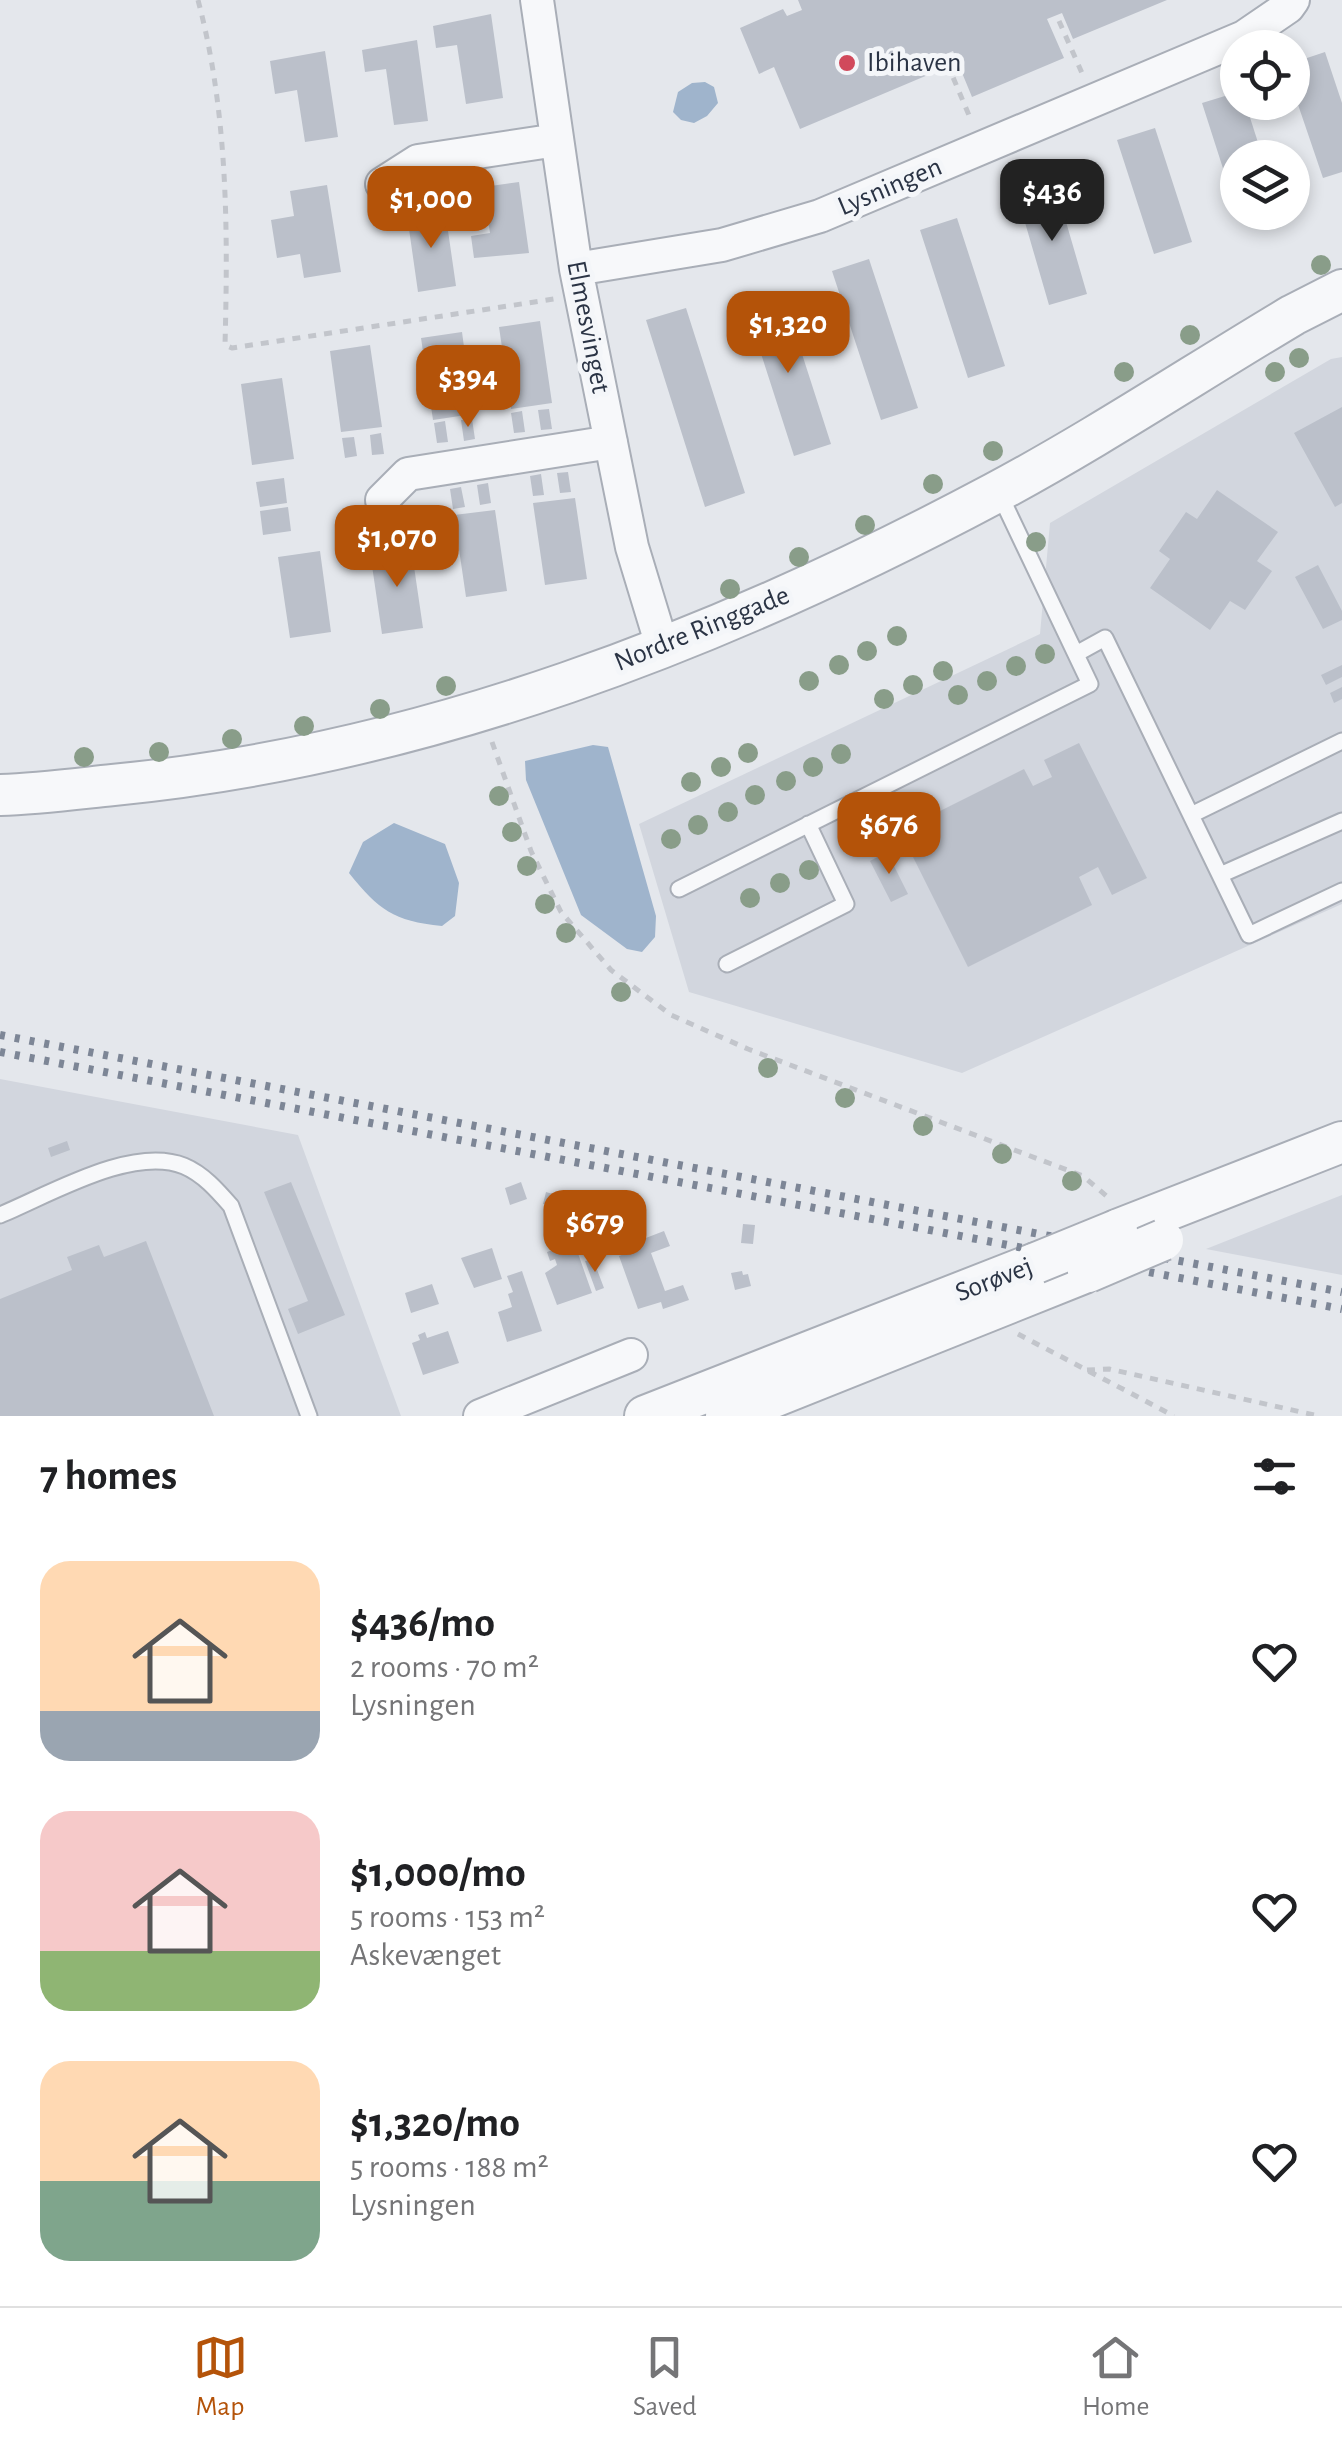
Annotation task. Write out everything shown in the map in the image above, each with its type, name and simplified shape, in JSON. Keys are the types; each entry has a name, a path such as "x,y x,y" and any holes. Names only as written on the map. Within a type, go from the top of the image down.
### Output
{"street":[{"name":"Elmesvinget","path":"537,0 579,282 610,442 632,547 663,649"},
{"name":"Lysningen","path":"579,282 820,216 1244,37 1293,0"},
{"path":"382,184 418,161 557,140"},
{"name":"Nordre Ringgade","path":"0,794 200,777 310,756 480,711 663,649 872,556 998,491 1292,315 1342,290"},
{"path":"382,500 408,474 610,442"},
{"name":"Sorøvej","path":"726,1416 1084,1274 1138,1232 1342,1142"},
{"name":"Sorøvej","path":"646,1416 1036,1263 1342,1169"},
{"path":"480,1416 631,1354"}],"lane":[{"path":"679,889 1090,684 998,491"},
{"path":"1076,654 1105,638 1249,935 1342,892"},
{"path":"1191,815 1342,742"},
{"path":"1220,875 1342,821"},
{"path":"726,964 846,904 808,824"},
{"path":"0,1215 120,1165 154,1160 184,1166 210,1182 230,1206 309,1416"}],"path":[{"path":"198,0 206,28 223,146 228,242 225,345 232,348 579,282"},
{"path":"1059,21 1095,100"},
{"path":"947,63 983,148"},
{"path":"480,711 530,850 561,912 610,970 671,1015 748,1049 1083,1176 1104,1191 1138,1232"},
{"path":"988,1312 1008,1328 1174,1416"},
{"path":"1087,1370 1109,1369 1319,1416"}],"shaded area":[{"path":"1342,357 1342,904 962,1073 689,992 639,824 1040,634 1050,523 1331,359"},
{"path":"0,1079 298,1135 401,1416 0,1416"},
{"path":"1342,1195 1342,1275 1206,1249"}],"water":[{"path":"705,82 714,87 718,103 694,123 681,120 673,112 678,92 692,83"},
{"path":"593,745 608,747 656,916 655,937 642,952 627,949 581,915 526,780 525,761"},
{"path":"394,823 445,844 459,883 455,916 442,926 411,921 388,911 349,873 363,842"}],"building":[{"name":"Ibihaven","path":"798,0 1167,0 1073,39 1062,13 1047,19 1064,58 972,97 953,51 937,58 942,69 800,129 774,67 759,74 740,28 783,9 787,16 802,10"},
{"path":"491,14 503,98 466,104 457,45 436,48 433,26"},
{"path":"417,40 428,121 394,125 386,69 365,72 362,50"},
{"path":"325,51 338,137 305,142 297,90 275,94 270,61"},
{"path":"1325,52 1342,103 1342,172 1323,178 1303,120 1310,120 1310,57"},
{"path":"1220,98 1220,120 1251,120 1257,140 1220,140 1220,159 1202,103"},
{"path":"1155,128 1192,242 1154,254 1117,140"},
{"path":"519,182 529,253 474,258 471,236 490,233 486,207 465,210 462,190"},
{"path":"1055,184 1087,294 1049,305 1017,195"},
{"path":"327,185 341,272 304,278 300,254 277,258 271,220 294,216 290,191"},
{"path":"445,210 456,286 418,292 407,215"},
{"path":"957,218 1005,366 968,378 920,230"},
{"path":"869,259 918,408 881,420 832,271"},
{"path":"783,295 831,444 794,456 746,307"},
{"path":"686,308 745,493 705,507 646,320"},
{"path":"540,321 552,403 511,409 499,327"},
{"path":"462,332 473,414 433,420 421,338"},
{"path":"370,345 382,427 341,432 330,351"},
{"path":"282,378 294,459 252,465 241,384"},
{"path":"1342,407 1342,503 1335,507 1294,433"},
{"path":"549,409 552,429 541,430 538,410"},
{"path":"522,411 525,432 514,433 511,413"},
{"path":"472,419 475,439 464,441 461,420"},
{"path":"445,421 448,442 437,443 434,423"},
{"path":"381,433 384,454 372,455 370,435"},
{"path":"354,437 357,456 345,458 342,438"},
{"path":"568,472 571,492 560,493 557,473"},
{"path":"541,474 544,495 533,496 530,476"},
{"path":"284,478 287,503 260,507 256,482"},
{"path":"488,483 491,503 480,505 477,485"},
{"path":"461,487 465,507 453,509 450,489"},
{"path":"1217,490 1278,532 1257,561 1272,571 1245,610 1230,601 1210,630 1150,588 1170,559 1159,551 1186,512 1197,519"},
{"path":"575,498 587,579 545,585 533,503"},
{"path":"288,507 291,531 263,535 260,511"},
{"path":"495,510 507,591 466,597 454,515"},
{"path":"404,520 407,541 396,542 393,522"},
{"path":"377,524 380,544 368,546 365,526"},
{"path":"411,546 423,628 382,634 370,552"},
{"path":"320,551 331,632 290,638 278,557"},
{"path":"1318,565 1342,611 1342,620 1323,629 1295,577"},
{"path":"1342,665 1342,677 1326,685 1321,675"},
{"path":"1342,687 1342,699 1334,703 1330,693"},
{"path":"1079,743 1147,878 1112,895 1098,867 1079,877 1092,905 968,967 906,843 922,835 921,832 904,840 900,831 1024,769 1033,786 1052,777 1044,760"},
{"path":"887,852 908,894 891,902 870,861"},
{"path":"67,1141 70,1150 51,1157 48,1148"},
{"path":"291,1182 345,1315 298,1334 288,1309 308,1301 264,1192"},
{"path":"521,1182 527,1199 510,1205 505,1188"},
{"path":"546,1192 559,1196 556,1207 543,1204"},
{"path":"743,1224 755,1225 753,1244 741,1243"},
{"path":"664,1231 670,1246 651,1253 665,1291 683,1285 689,1300 663,1309 661,1302 638,1309 619,1256 641,1248 638,1241"},
{"path":"146,1241 214,1416 0,1416 0,1299 72,1270 67,1257 99,1245 104,1257"},
{"path":"574,1242 592,1293 557,1305 545,1273 557,1265 555,1259 550,1261 547,1252"},
{"path":"492,1248 502,1279 474,1288 461,1258"},
{"path":"593,1259 604,1288 596,1291 585,1261"},
{"path":"522,1271 542,1331 507,1342 498,1312 512,1307 508,1294 513,1292 507,1276"},
{"path":"742,1271 743,1275 748,1274 751,1286 735,1290 731,1273"},
{"path":"432,1284 439,1304 411,1313 405,1293"},
{"path":"448,1331 459,1363 423,1375 412,1343 425,1332 427,1338"}],"railway":[{"path":"0,1035 1342,1292"},
{"path":"0,1052 1342,1309"}],"place":[{"name":"Ibihaven","path":"847,63"}]}
